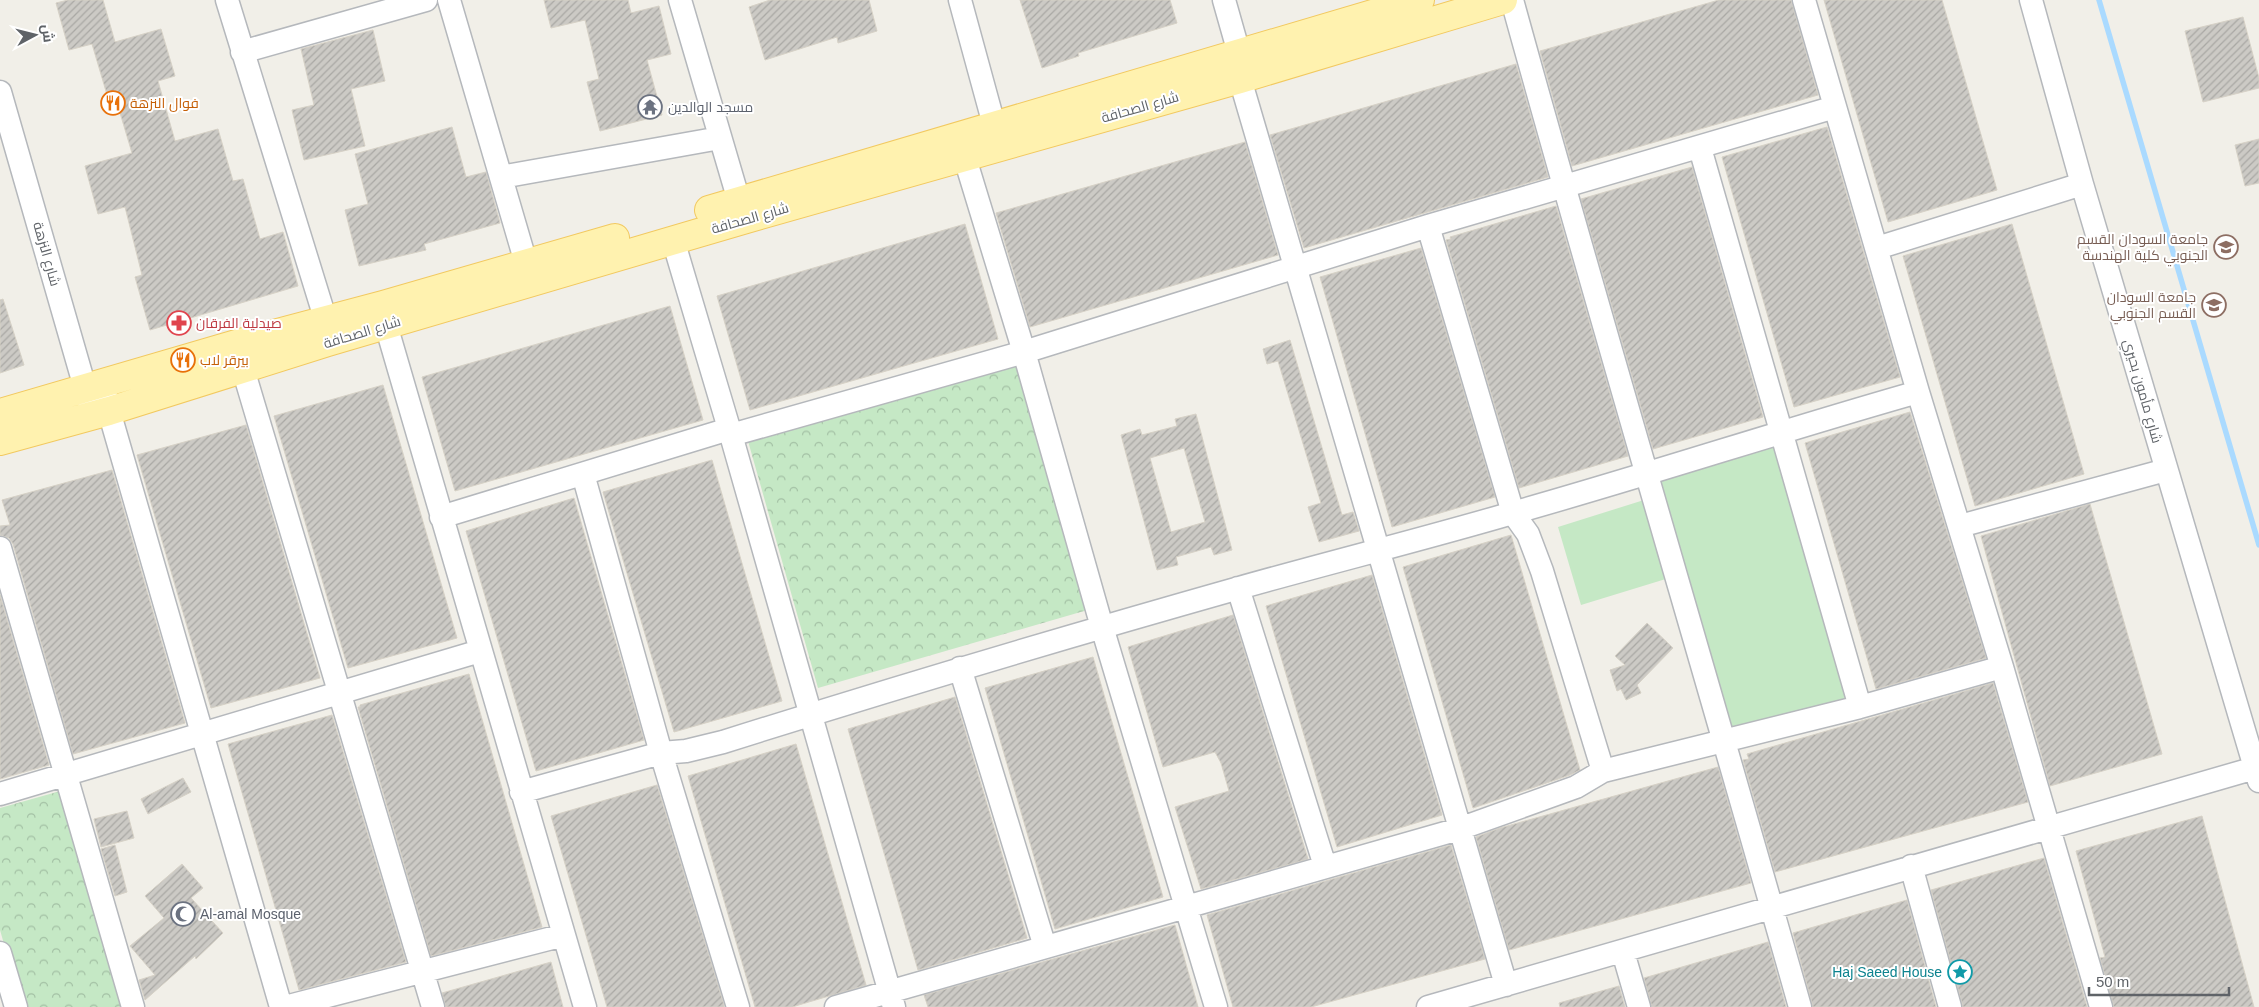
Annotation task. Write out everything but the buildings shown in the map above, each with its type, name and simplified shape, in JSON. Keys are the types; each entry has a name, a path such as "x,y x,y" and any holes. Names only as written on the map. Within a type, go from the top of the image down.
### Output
{"main road":[{"name":"شارع الصحافة","path":"1240,66 1420,0"},
{"name":"شارع الصحافة","path":"0,441 101,413 386,325 673,240 997,136 1240,66 1503,0"},
{"name":"شارع الصحافة","path":"0,413 240,342 326,321 669,223 739,201 961,147"}],"street":[{"path":"227,0 326,321"},
{"path":"242,52 426,0"},
{"path":"449,0 526,263"},
{"path":"680,0 739,201"},
{"path":"960,0 997,136"},
{"path":"1224,0 1240,66 1377,551 1506,985"},
{"path":"1512,0 1563,186 1648,474 1722,740 1800,1007"},
{"path":"1804,0 1878,248 1918,392 2002,667 2100,1007"},
{"name":"شارع مأمون بحيري","path":"2031,0 2082,184 2257,775"},
{"name":"شارع النزهة","path":"0,92 94,385 283,1007"},
{"path":"442,517 730,432 1024,352 1428,226 1835,107"},
{"path":"501,176 720,138"},
{"path":"961,147 1024,352 1102,628 1216,1007"},
{"path":"1700,148 1860,707"},
{"path":"1878,248 2082,184"},
{"path":"1428,226 1514,513 1528,534 1542,571 1603,771"},
{"path":"673,240 730,432 892,999"},
{"path":"386,325 585,1007"},
{"path":"243,369 434,1007"},
{"path":"521,792 661,753 686,751 723,742 960,668 1238,588 1514,513 1648,474 1782,431 1918,392"},
{"path":"1960,526 2166,470"},
{"path":"583,474 661,753 738,1007"},
{"path":"0,548 133,1007"},
{"path":"1238,588 1324,866"},
{"path":"0,794 480,651"},
{"path":"836,1007 892,999 1045,947 1324,866 1460,829 1576,787 1603,771 1860,707 2002,667"},
{"path":"960,668 1045,947"},
{"path":"1428,1007 1479,1000 1506,985 1624,952 1911,866 2048,827 2257,775"},
{"path":"1911,866 1950,1007"},
{"path":"283,1007 564,934"},
{"path":"1624,952 1639,1007"},
{"path":"0,953 16,1007"}],"green space":[{"path":"1018,359 1091,609 818,688 748,441"},
{"path":"1775,445 1848,700 1732,733 1660,478"},
{"path":"1644,500 1669,578 1581,605 1558,527"},
{"path":"64,790 128,1007 22,1007 0,930 0,808"}],"waterway":[{"path":"2099,0 2259,545"}],"place":[{"name":"فوال النزهة","path":"113,103"},
{"name":"مسجد الوالدين","path":"650,107"},
{"name":"جامعة السودان القسم الجنوبي كلية الهندسة","path":"2226,247"},
{"name":"جامعة السودان القسم الجنوبي","path":"2214,305"},
{"name":"صيدلية الفرقان","path":"179,323"},
{"name":"بيرقر لاب","path":"183,360"},
{"name":"Al-amal Mosque","path":"183,914"},
{"name":"Haj Saeed House","path":"1960,972"}]}
